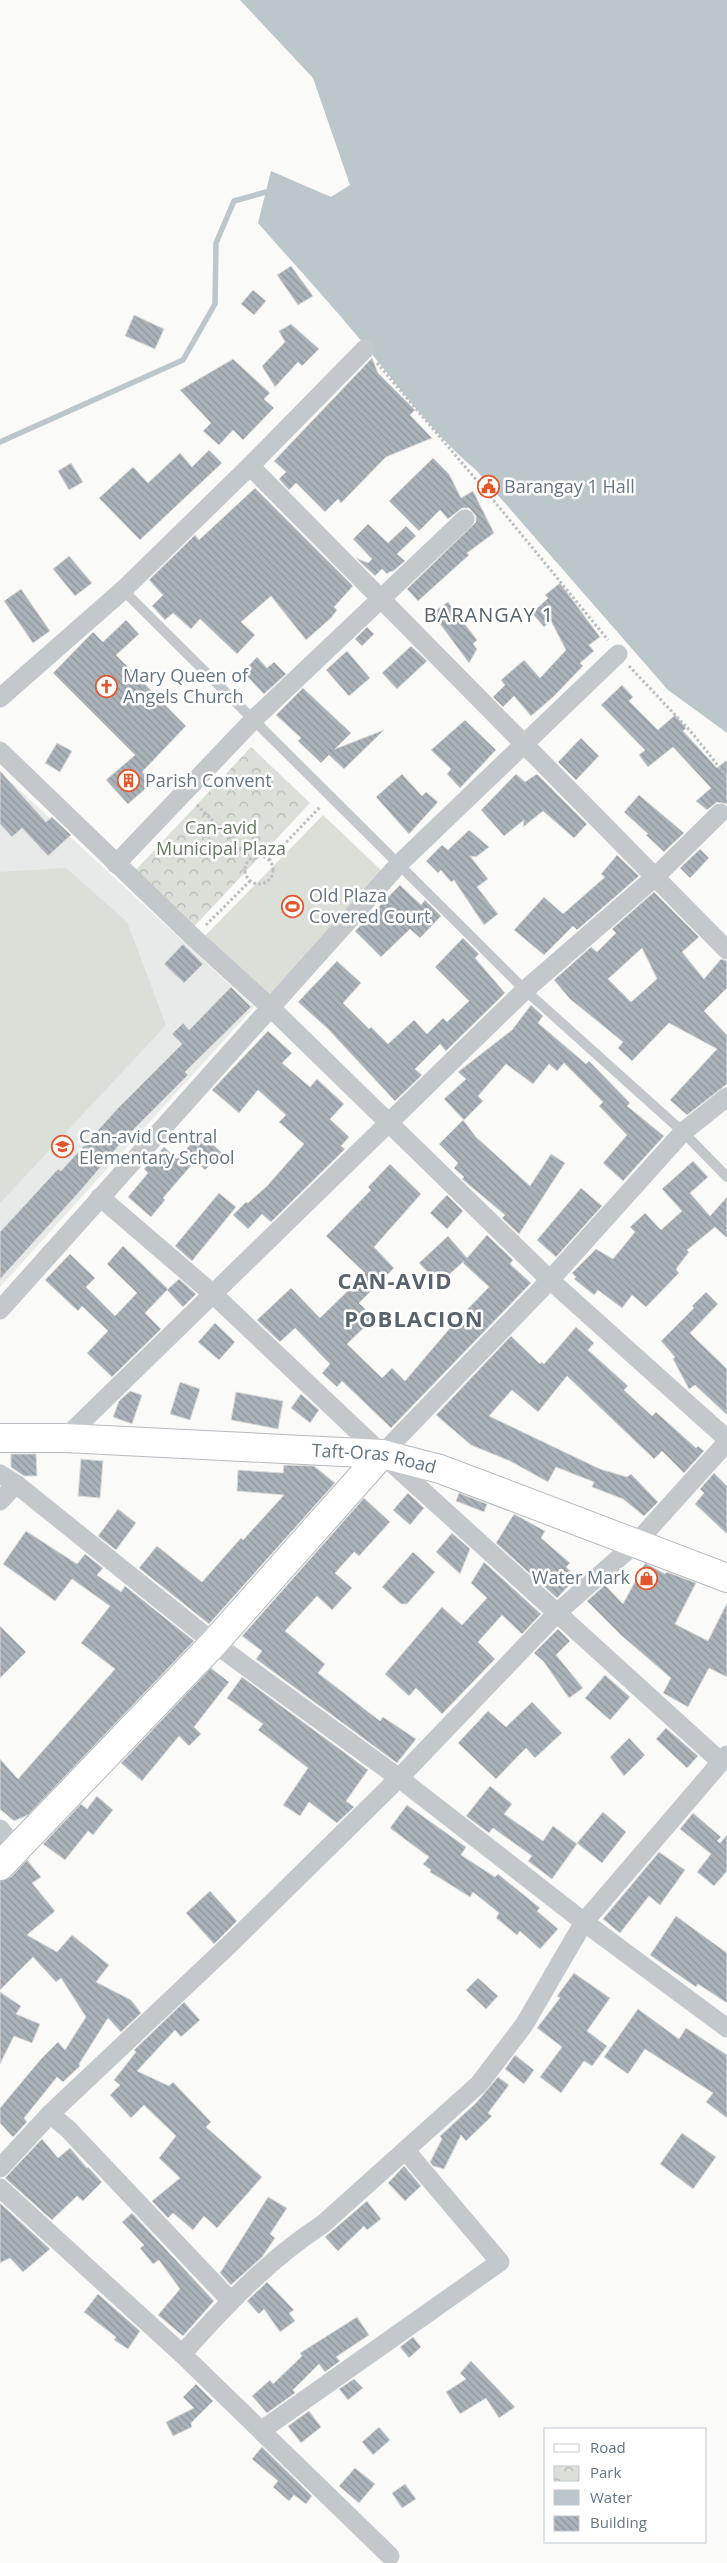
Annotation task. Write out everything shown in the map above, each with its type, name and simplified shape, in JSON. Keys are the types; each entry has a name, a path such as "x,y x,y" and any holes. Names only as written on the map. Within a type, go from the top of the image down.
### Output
{"main road":[{"name":"Taft-Oras Road","path":"0,1438 65,1438 382,1454 440,1469 727,1578"},
{"path":"5,1848 214,1643 382,1454"}],"street":[{"path":"0,698 122,590 250,466 365,349"},
{"path":"250,466 727,950"},
{"path":"116,864 254,719 465,519"},
{"path":"0,1310 399,864 618,654"},
{"path":"0,751 193,938 271,1008 387,1124 550,1280 727,1441 636,1542 558,1612 399,1778 229,1945 50,2114 0,2168"},
{"path":"65,1438 524,990 654,878 720,814"},
{"path":"382,1454 550,1280 683,1132 727,1097"},
{"path":"100,1197 212,1294 382,1454 724,1758 584,1922 524,2025 472,2091 406,2152 323,2224 296,2241 230,2300 182,2354"},
{"path":"0,1474 16,1484 214,1643 399,1778 584,1922 727,2028"},
{"path":"0,1501 16,1484"},
{"path":"50,2114 68,2129 230,2300"},
{"path":"262,2430 500,2262 406,2152"},
{"path":"0,2188 182,2354 390,2556"}],"lane":[{"path":"122,590 254,719 524,990 683,1132 727,1177"}],"path":[{"path":"365,349 485,490 618,654 693,734 727,777"},
{"path":"184,792 250,858"},
{"path":"269,860 331,796"},
{"path":"263,856 269,860 273,873 270,879 258,885 250,881 244,871 250,858 263,856"},
{"path":"193,938 250,881"}],"shaded area":[{"name":"Can-avid Central Elementary School","path":"0,772 254,1007 0,1287"}],"green space":[{"name":"Can-avid Municipal Plaza","path":"251,747 310,803 190,931 131,875"},
{"name":"Old Plaza Covered Court","path":"323,815 384,873 263,1001 202,939"},
{"path":"66,868 127,922 166,1025 0,1203 0,872"}],"water":[{"path":"240,0 727,0 727,733 668,690 476,470 429,423 346,322 258,223 271,171 331,197 350,185 313,78"}],"building":[{"path":"291,266 313,296 298,305 277,275"},
{"path":"253,290 266,301 254,315 241,304"},
{"path":"134,315 164,329 155,349 125,336"},
{"path":"291,324 319,349 302,366 298,362 275,387 262,366 285,342 279,331"},
{"path":"372,358 378,373 415,410 410,415 432,438 386,457 341,503 338,499 325,512 296,483 289,490 279,479 286,472 274,461"},
{"path":"233,359 270,393 264,399 274,408 243,440 233,430 219,445 203,431 211,423 180,390"},
{"path":"209,450 222,463 140,540 99,498 133,467 148,483 180,453 192,467"},
{"path":"433,458 449,474 461,498 473,491 494,533 467,553 469,555 418,601 407,589 476,522 476,516 469,508 462,508 448,519 440,510 419,531 389,501"},
{"path":"71,463 83,482 69,490 58,471"},
{"path":"255,488 353,586 334,607 337,610 331,618 306,640 271,596 241,622 255,635 237,654 200,619 191,629 173,613 165,620 152,606 163,595 149,580 195,535 199,540"},
{"path":"368,524 388,543 406,526 416,536 397,554 405,561 392,572 387,574 382,569 375,576 356,558 368,563 372,559 353,539"},
{"path":"69,556 92,583 75,596 53,569"},
{"path":"560,583 600,637 589,645 594,651 580,663 583,666 553,697 531,716 514,696 503,707 493,697 505,685 501,680 524,660 540,678 566,650 551,621 544,627 532,613 548,598 545,595"},
{"path":"21,589 50,631 33,643 4,601"},
{"path":"448,602 477,640 473,644 477,649 469,663 432,613"},
{"path":"126,620 139,634 116,655 186,726 142,772 152,783 128,804 106,780 135,755 53,673 93,632 103,642"},
{"path":"367,627 374,634 362,646 355,639"},
{"path":"411,646 427,661 397,689 382,673"},
{"path":"347,651 370,678 349,696 326,670"},
{"path":"257,657 267,668 274,662 286,674 264,694 243,672"},
{"path":"622,685 633,697 629,701 658,730 675,715 686,728 683,731 717,768 727,760 727,804 717,802 707,810 696,801 711,788 673,747 648,767 639,755 645,750 601,705"},
{"path":"303,688 351,733 335,749 384,730 344,769 329,755 321,763 298,741 301,738 276,715"},
{"path":"465,720 496,750 460,788 447,774 451,769 431,750"},
{"path":"581,738 599,756 576,780 558,762"},
{"path":"57,743 72,751 60,772 45,763"},
{"path":"0,771 46,822 52,817 71,835 48,856 22,828 12,837 0,824"},
{"path":"402,774 422,796 426,792 438,802 409,834 376,797"},
{"path":"516,774 525,782 537,774 587,824 574,838 543,811 523,827 524,820 504,836 481,810"},
{"path":"639,795 684,833 664,852 624,812"},
{"path":"469,830 489,847 476,857 470,856 488,879 477,887 498,914 484,925 454,880 451,882 441,870 438,873 426,861 442,845 448,850"},
{"path":"700,849 709,858 690,878 680,868"},
{"path":"617,855 639,876 577,930 573,926 544,955 514,930 544,897 563,914 605,877 601,874"},
{"path":"400,885 421,905 425,900 441,916 420,938 410,929 381,957 355,931"},
{"path":"654,892 699,937 682,952 704,979 721,959 727,961 727,988 704,1011 727,1035 727,1084 687,1115 670,1100 717,1049 669,1023 632,1061 618,1048 623,1042 570,999 554,980 591,947 597,952 616,933 612,929","holes":["642,948 657,979 631,1002 608,979"]},
{"path":"463,938 479,954 475,958 505,993 446,1051 440,1044 415,1069 422,1075 395,1101 328,1029 298,1002 337,961 361,983 343,1003 369,1029 371,1027 388,1044 414,1020 427,1034 443,1018 447,1022 469,1001 435,967"},
{"path":"183,944 203,964 184,983 164,964"},
{"path":"231,987 251,1007 185,1072 188,1075 125,1138 81,1190 0,1279 0,1232 58,1169 61,1171 118,1108 182,1044 172,1034 183,1023 189,1030"},
{"path":"531,1005 543,1016 538,1023 586,1064 589,1061 630,1103 627,1106 664,1136 623,1181 603,1163 627,1135 599,1106 603,1102 564,1063 557,1071 549,1064 533,1084 506,1064 478,1096 483,1101 464,1120 444,1099 466,1079 458,1072 512,1030"},
{"path":"268,1031 292,1053 282,1063 310,1087 317,1079 344,1104 330,1119 349,1137 341,1146 345,1149 271,1222 262,1214 248,1229 233,1215 267,1186 304,1144 279,1122 286,1115 258,1090 239,1113 212,1090"},
{"path":"463,1120 476,1137 530,1186 551,1154 565,1163 519,1234 502,1218 505,1215 462,1179 464,1177 454,1168 458,1163 439,1144"},
{"path":"201,1133 222,1153 205,1170 195,1161 163,1198 165,1200 151,1217 128,1197 148,1173 144,1169 164,1147 177,1159"},
{"path":"693,1161 708,1177 690,1193 710,1216 727,1197 727,1238 715,1227 687,1250 689,1252 676,1269 679,1273 646,1307 632,1295 622,1308 598,1290 594,1295 574,1279 576,1277 572,1273 596,1249 613,1259 635,1232 630,1227 645,1213 661,1230 682,1211 662,1189"},
{"path":"390,1164 421,1194 374,1247 394,1268 359,1303 374,1318 347,1344 382,1378 392,1368 405,1381 456,1321 489,1287 463,1263 464,1261 439,1284 419,1263 448,1236 467,1258 487,1235 513,1260 510,1264 531,1283 391,1428 342,1381 337,1387 322,1373 330,1364 295,1328 280,1342 257,1320 291,1288 320,1318 362,1277 365,1273 326,1236 371,1190 368,1187"},
{"path":"581,1188 602,1206 556,1257 537,1240"},
{"path":"219,1193 236,1207 192,1261 175,1246"},
{"path":"447,1195 463,1211 447,1229 430,1213"},
{"path":"123,1246 168,1289 145,1313 161,1329 112,1377 87,1353 108,1331 82,1306 78,1311 45,1280 70,1254 95,1278 86,1287 115,1316 137,1293 107,1264"},
{"path":"179,1279 196,1294 183,1307 167,1290"},
{"path":"706,1292 718,1304 690,1333 727,1369 727,1415 695,1385 689,1389 673,1359 675,1357 661,1341 694,1308 692,1306"},
{"path":"215,1323 235,1342 219,1360 198,1342"},
{"path":"576,1327 594,1343 588,1350 628,1386 624,1390 652,1416 656,1412 696,1448 698,1446 704,1451 684,1473 662,1451 654,1459 567,1376 538,1412 512,1390 489,1416 600,1469 627,1477 631,1474 658,1502 644,1516 623,1499 592,1487 594,1482 556,1467 548,1482 510,1461 471,1445 436,1415 511,1336 540,1364 541,1362 544,1364"},
{"path":"180,1382 200,1389 190,1420 170,1414"},
{"path":"130,1391 142,1395 132,1424 113,1417 119,1401"},
{"path":"236,1392 283,1401 278,1429 231,1420"},
{"path":"301,1394 319,1410 310,1423 291,1408"},
{"path":"11,1454 36,1454 37,1476 24,1476 11,1467"},
{"path":"81,1459 103,1461 100,1498 78,1496"},
{"path":"284,1465 314,1466 335,1483 209,1624 139,1568 157,1546 202,1582 241,1538 243,1540 284,1495 237,1491 238,1470 283,1473"},
{"path":"714,1473 727,1486 727,1534 695,1504 704,1493 700,1489"},
{"path":"408,1493 424,1508 410,1525 393,1510"},
{"path":"459,1493 487,1504 484,1512 456,1501"},
{"path":"364,1498 390,1522 359,1556 354,1552 335,1573 352,1588 332,1610 317,1596 285,1631 325,1664 318,1673 380,1721 383,1717 416,1739 397,1763 256,1659 262,1651 242,1636"},
{"path":"118,1509 136,1523 116,1550 98,1536"},
{"path":"514,1514 545,1531 541,1538 570,1563 566,1567 577,1577 557,1598 496,1543"},
{"path":"26,1531 77,1564 85,1554 103,1568 97,1575 121,1592 125,1586 194,1641 28,1815 14,1821 0,1809 0,1759 18,1779 115,1669 81,1643 110,1606 72,1579 55,1601 3,1564"},
{"path":"452,1533 470,1549 460,1574 436,1552"},
{"path":"413,1552 435,1572 407,1604 401,1604 382,1587"},
{"path":"484,1562 541,1614 522,1634 502,1615 478,1642 495,1659 442,1714 416,1688 409,1696 385,1674 442,1607 462,1625 487,1598 471,1583"},
{"path":"645,1563 665,1574 667,1572 696,1583 675,1624 708,1641 727,1603 727,1677 709,1668 688,1707 663,1693 671,1678 622,1636 587,1601 605,1585 623,1604"},
{"path":"0,1626 26,1652 0,1678"},
{"path":"558,1629 570,1641 556,1655 583,1688 569,1698 544,1662 534,1653"},
{"path":"211,1668 229,1682 194,1727 201,1734 189,1746 179,1736 142,1781 121,1763"},
{"path":"605,1675 630,1697 610,1720 585,1698"},
{"path":"242,1677 368,1770 346,1801 354,1807 337,1823 309,1802 300,1816 283,1805 308,1768 258,1730 263,1724 227,1698"},
{"path":"532,1702 562,1733 535,1758 526,1748 496,1779 458,1743 488,1711 506,1727"},
{"path":"666,1728 698,1756 687,1768 656,1739"},
{"path":"629,1738 645,1755 624,1776 610,1757"},
{"path":"490,1786 512,1804 504,1814 543,1841 553,1826 577,1844 552,1879 528,1861 532,1856 493,1828 489,1833 466,1816"},
{"path":"97,1796 113,1810 93,1835 88,1831 65,1860 43,1844 81,1804 87,1809"},
{"path":"407,1805 466,1847 461,1855 495,1877 498,1874 540,1908 537,1911 558,1929 540,1949 520,1931 517,1935 496,1918 499,1913 473,1892 470,1897 430,1872 431,1870 423,1864 429,1857 390,1828"},
{"path":"603,1812 626,1832 602,1863 577,1843"},
{"path":"693,1813 721,1837 717,1841 720,1843 727,1835 727,1871 714,1886 697,1872 711,1854 680,1829"},
{"path":"659,1852 685,1870 660,1905 649,1896 620,1933 603,1919"},
{"path":"27,1860 41,1877 32,1883 55,1911 27,1935 57,1952 72,1935 109,1965 96,1982 131,2000 141,2013 121,2032 108,2018 79,2064 80,2066 63,2082 57,2077 24,2118 27,2122 13,2137 0,2123 0,2108 41,2059 58,2042 65,2050 86,2017 61,1978 56,1982 33,1957 0,1990 0,1881 11,1877"},
{"path":"210,1891 237,1921 214,1944 186,1913"},
{"path":"676,1916 727,1953 727,2003 698,1984 696,1987 650,1955"},
{"path":"574,1973 610,1998 587,2031 607,2046 592,2066 584,2061 561,2093 540,2077 562,2047 537,2028 560,1998 557,1996"},
{"path":"478,1978 498,1996 486,2009 466,1990"},
{"path":"0,1992 21,2006 16,2014 40,2024 32,2043 14,2036 0,2064"},
{"path":"184,2002 200,2020 181,2037 175,2030 137,2071 169,2086 173,2082 211,2122 206,2127 262,2177 217,2228 204,2216 193,2230 173,2213 168,2218 152,2201 180,2178 159,2158 176,2136 144,2105 131,2118 110,2095 120,2085 114,2080 136,2052 134,2050"},
{"path":"638,2009 679,2039 686,2028 727,2055 727,2118 706,2102 713,2093 645,2049 628,2074 604,2057"},
{"path":"515,2055 534,2070 524,2084 505,2069"},
{"path":"498,2077 509,2085 488,2113 492,2116 466,2141 461,2135 444,2169 433,2166 430,2162 442,2139 440,2136 476,2103"},
{"path":"682,2133 716,2157 693,2189 660,2164"},
{"path":"42,2139 58,2158 70,2148 102,2182 83,2201 77,2196 52,2220 5,2178"},
{"path":"404,2166 421,2186 405,2201 388,2183"},
{"path":"268,2197 287,2208 270,2234 275,2238 262,2257 231,2285 220,2273"},
{"path":"367,2201 381,2219 367,2230 364,2226 338,2251 325,2237"},
{"path":"0,2203 50,2249 23,2272 10,2258 0,2263"},
{"path":"132,2213 214,2301 183,2336 158,2315 180,2289 159,2260 153,2264 140,2248 144,2245 122,2222"},
{"path":"267,2282 294,2310 289,2313 295,2321 280,2332 264,2309 259,2314 247,2301"},
{"path":"98,2294 140,2331 128,2349 114,2340 116,2337 84,2312"},
{"path":"357,2317 369,2335 336,2357 340,2361 325,2372 319,2364 293,2390 295,2393 267,2413 252,2396 270,2380 273,2384 302,2356 300,2353"},
{"path":"413,2337 421,2347 409,2358 400,2347"},
{"path":"471,2361 515,2407 499,2418 486,2398 460,2414 446,2392 466,2379 460,2373"},
{"path":"354,2379 363,2388 348,2400 339,2389"},
{"path":"196,2384 213,2401 191,2423 192,2427 173,2436 166,2422 194,2408 183,2397"},
{"path":"309,2411 321,2427 301,2443 288,2426"},
{"path":"379,2427 390,2440 373,2455 362,2442"},
{"path":"262,2447 312,2496 306,2504 294,2495 289,2501 273,2487 278,2481 252,2459"},
{"path":"355,2468 375,2484 359,2503 339,2486"},
{"path":"405,2484 416,2499 402,2508 392,2493"}],"waterway":[{"path":"0,442 183,360 215,304 216,243 234,201 266,192 274,194"}],"place":[{"name":"Barangay 1 Hall","path":"488,487"},
{"name":"Mary Queen of Angels Church","path":"107,686"},
{"name":"Parish Convent","path":"129,781"},
{"name":"Old Plaza Covered Court","path":"293,906"},
{"name":"Can-avid Central Elementary School","path":"63,1147"},
{"name":"Water Mark","path":"646,1578"}],"district":[{"name":"BARANGAY 1","path":"489,615"},
{"name":"CAN-AVID","path":"395,1281"},
{"name":"POBLACION","path":"414,1319"}]}
